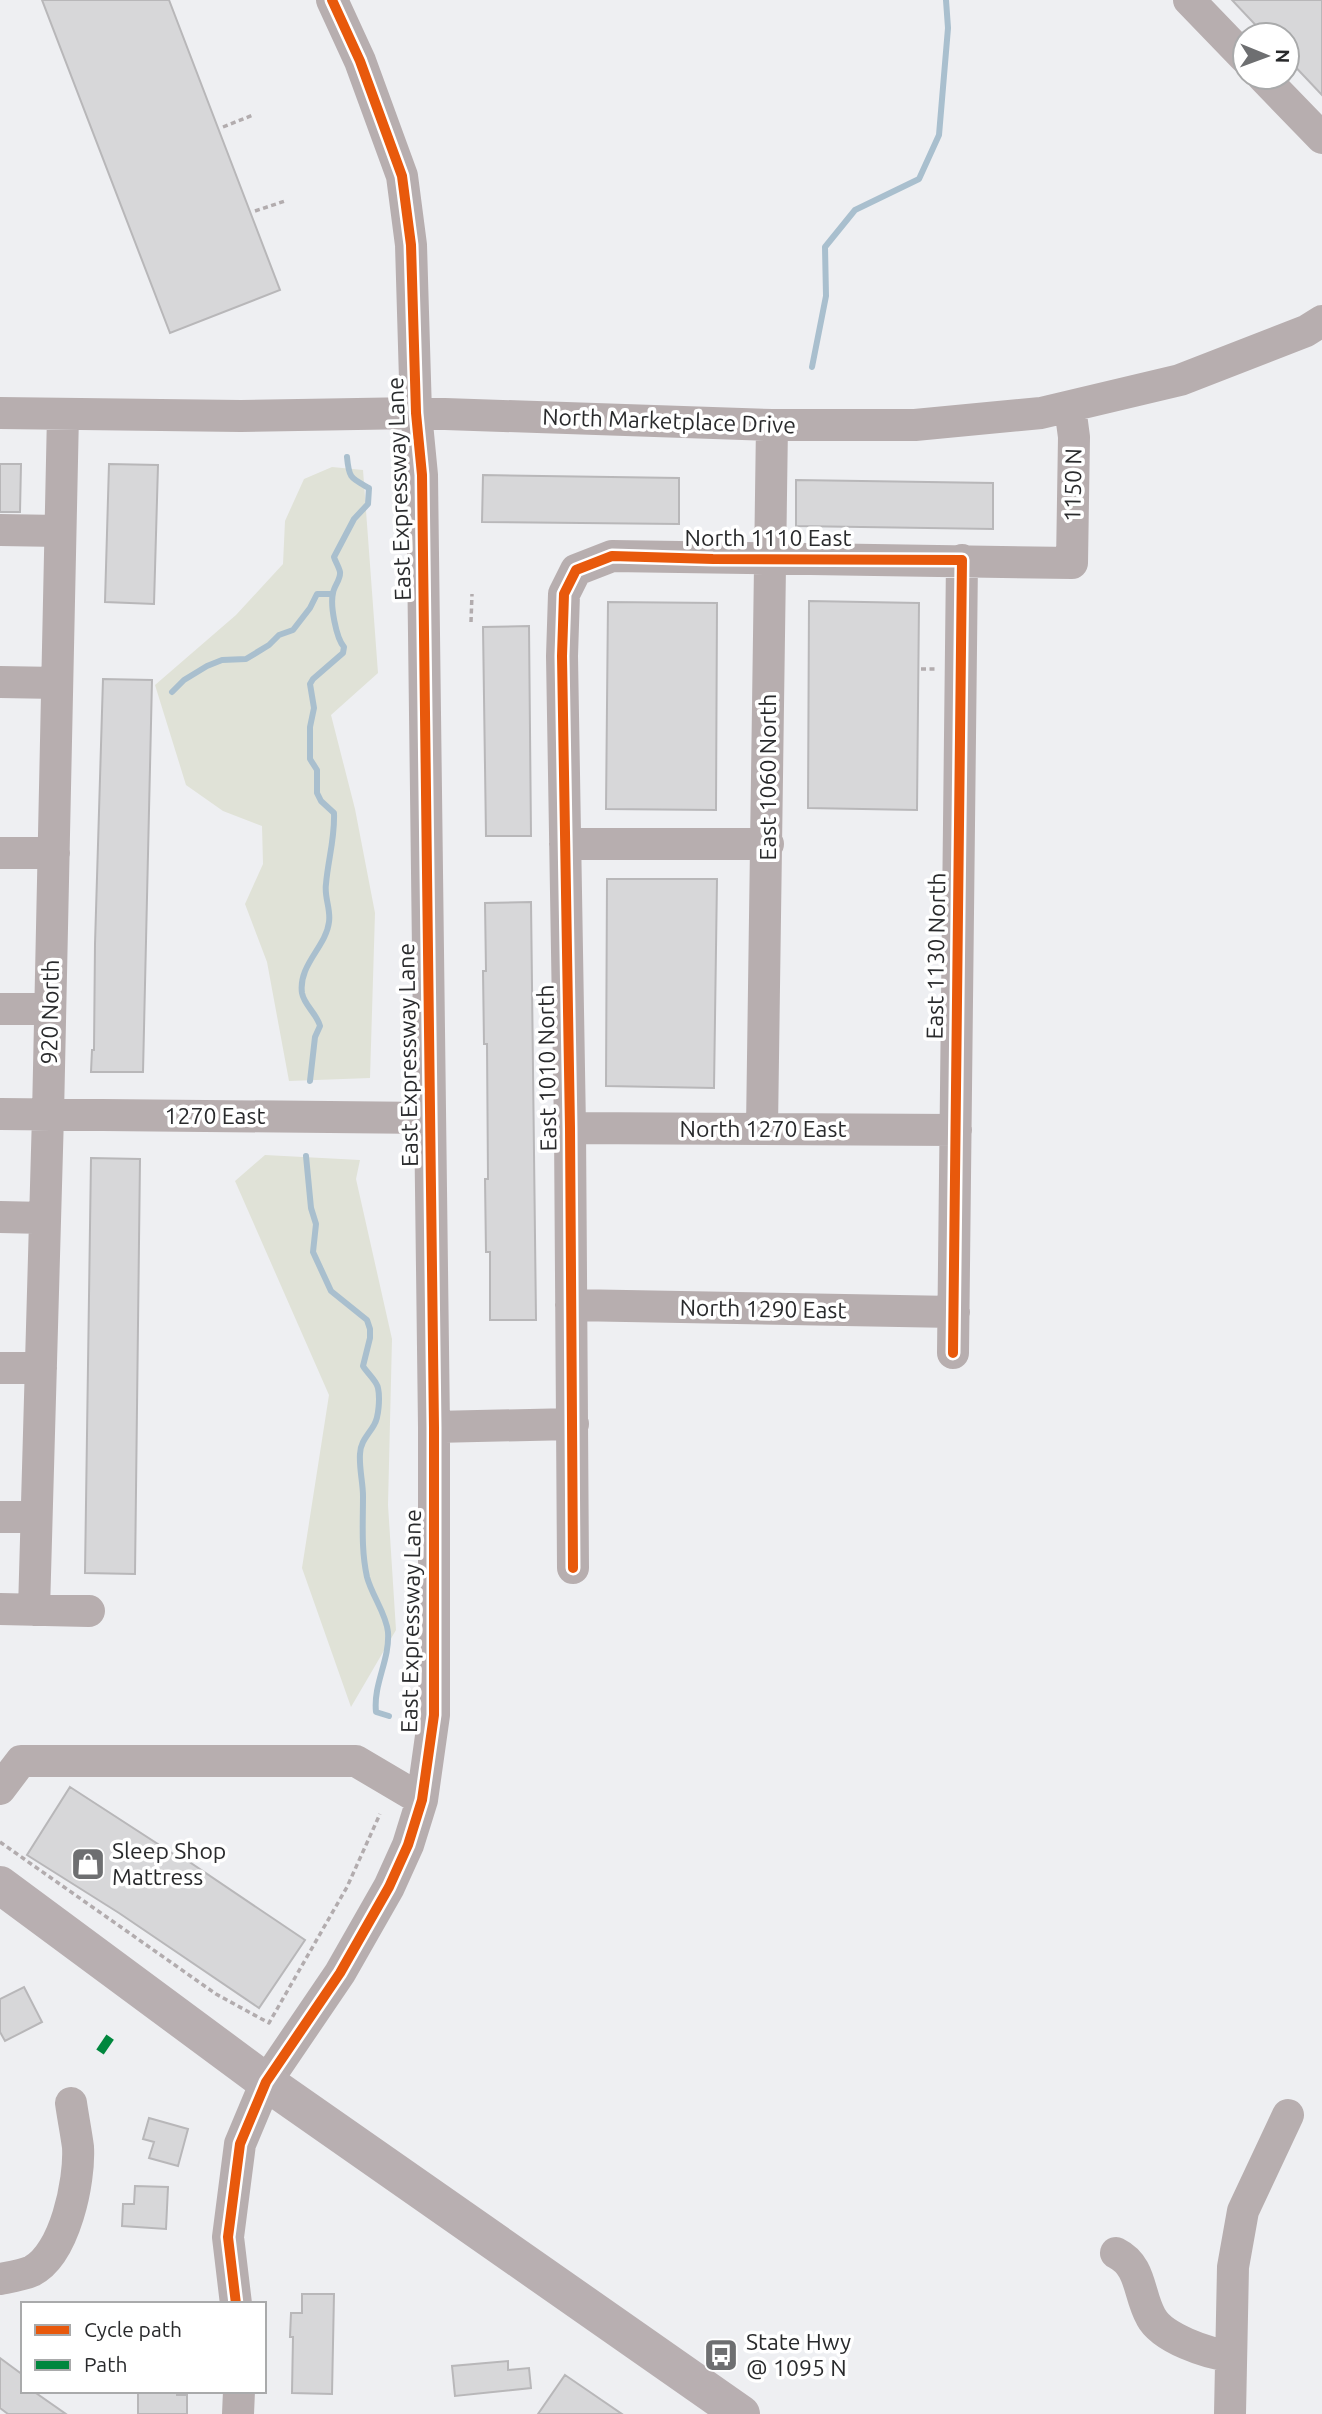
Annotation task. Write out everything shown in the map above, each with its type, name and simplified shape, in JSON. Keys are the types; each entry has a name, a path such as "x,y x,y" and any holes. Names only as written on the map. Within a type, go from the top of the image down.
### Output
{"main road":[{"path":"0,1885 266,2082 741,2414"}],"street":[{"name":"East Expressway Lane","path":"236,2302 228,2237 240,2144 266,2082 340,1973 408,1845 422,1800 434,1715 434,1427 422,475 416,413 411,245 402,176 360,61 332,0"},
{"path":"1189,0 1231,44"},
{"path":"1277,91 1322,138"},
{"name":"North Marketplace Drive","path":"0,413 240,416 416,413 772,425 915,425 1041,413 1180,380 1306,331 1322,321"},
{"name":"1150 N","path":"1070,407 1074,437 1072,563"},
{"name":"920 North","path":"34,1609 63,414"},
{"name":"East 1060 North","path":"762,1128 772,425"},
{"path":"0,530 60,531"},
{"name":"North 1110 East","path":"576,570 612,556 1072,563"},
{"name":"East 1130 North","path":"953,1353 962,560"},
{"name":"East 1010 North","path":"573,1568 562,612 564,594 576,570"},
{"path":"0,682 57,684"},
{"path":"565,844 768,844"},
{"path":"0,853 54,853"},
{"path":"0,1009 50,1009"},
{"name":"1270 East","path":"0,1114 430,1118"},
{"name":"North 1270 East","path":"570,1128 956,1130"},
{"path":"0,1217 45,1218"},
{"name":"North 1290 East","path":"571,1305 954,1312"},
{"path":"0,1368 41,1368"},
{"path":"434,1427 573,1424"},
{"path":"0,1517 36,1517"},
{"path":"0,1609 89,1611"},
{"path":"0,1789 21,1761 356,1761 422,1800"},
{"path":"0,2279 34,2270 50,2254 64,2230 71,2208 78,2149 71,2103"},
{"path":"1230,2414 1233,2267 1243,2211 1288,2115"},
{"path":"1116,2253 1127,2259 1137,2274 1151,2319 1166,2334 1220,2355 1231,2356"},
{"path":"238,2414 239,2393"}],"path":[{"path":"223,127 253,115"},
{"path":"255,211 285,201"},
{"path":"471,622 472,594"},
{"path":"0,1842 216,1994 269,2023 347,1887 380,1814"}],"shaded area":[{"path":"332,467 363,470 378,673 331,715 355,809 375,913 370,1078 289,1081 267,962 245,904 263,864 262,826 223,811 186,785 155,685 236,615 283,564 285,521 304,479"},
{"path":"265,1155 360,1160 356,1179 392,1339 388,1505 396,1630 351,1707 302,1568 329,1395 235,1181"}],"building":[{"path":"42,0 169,0 280,290 170,333"},
{"path":"1232,0 1322,0 1322,95 1301,73 1301,21 1252,21"},
{"path":"0,464 21,464 20,512 0,512"},
{"path":"109,464 158,465 154,604 105,602"},
{"path":"483,475 679,478 679,524 482,522"},
{"path":"796,480 993,483 993,529 796,526"},
{"path":"809,601 919,603 917,810 808,808"},
{"path":"608,602 717,603 716,810 606,809"},
{"path":"529,626 531,836 486,836 483,627"},
{"path":"103,679 152,680 143,1072 91,1072 94,1050"},
{"path":"607,879 717,879 714,1088 606,1086"},
{"path":"531,902 536,1320 490,1320 490,1252 486,1252 485,1179 488,1179 487,1044 484,1044 483,971 486,971 485,903"},
{"path":"91,1158 140,1159 135,1574 85,1573"},
{"path":"70,1787 178,1857 179,1855 305,1940 259,2008 119,1913 27,1855"},
{"path":"24,1987 42,2022 5,2041 0,2032 0,1999"},
{"path":"149,2118 188,2129 178,2166 149,2158 154,2142 143,2139"},
{"path":"135,2186 168,2187 166,2229 122,2226 123,2204 134,2204"},
{"path":"302,2294 334,2294 332,2394 292,2393 291,2313 302,2313"},
{"path":"0,2358 21,2374 21,2393 36,2393 66,2414 8,2414 0,2408"},
{"path":"508,2361 508,2370 529,2368 531,2388 455,2396 452,2366"},
{"path":"565,2375 622,2414 538,2414"},
{"path":"138,2393 187,2395 187,2414 138,2414"}],"waterway":[{"path":"812,367 826,296 825,247 855,210 919,179 939,135 948,28 946,0"},
{"path":"310,1081 315,1037 320,1026 303,997 302,983 329,922 326,889 334,822 334,813 321,801 317,793 317,770 310,759 310,727 314,708 310,684 343,653 344,647 338,636 333,613 332,598 340,575 334,557 354,519 368,504 369,488 352,477 347,457"},
{"path":"172,692 184,680 207,666 222,660 246,659 269,645 279,635 293,630 317,594 332,594"},
{"path":"306,1156 311,1208 316,1224 313,1252 331,1291 367,1320 370,1329 363,1366 377,1385 379,1402 376,1421 360,1450 363,1547 367,1577 385,1618 388,1632 376,1712 389,1716"}],"marked path":[{"path":"100,2052 113,2033"}],"cycle path":[{"path":"236,2302 228,2237 240,2144 266,2082 340,1973 389,1887 408,1845 422,1800 434,1715 434,1427 422,475 416,413 411,245 402,176 360,61 332,0"},
{"path":"573,1568 570,1128 562,656 564,594 576,570 612,556 962,560 953,1353"}],"place":[{"name":"Sleep Shop Mattress","path":"88,1864"},
{"name":"State Hwy @ 1095 N","path":"721,2355"}]}
